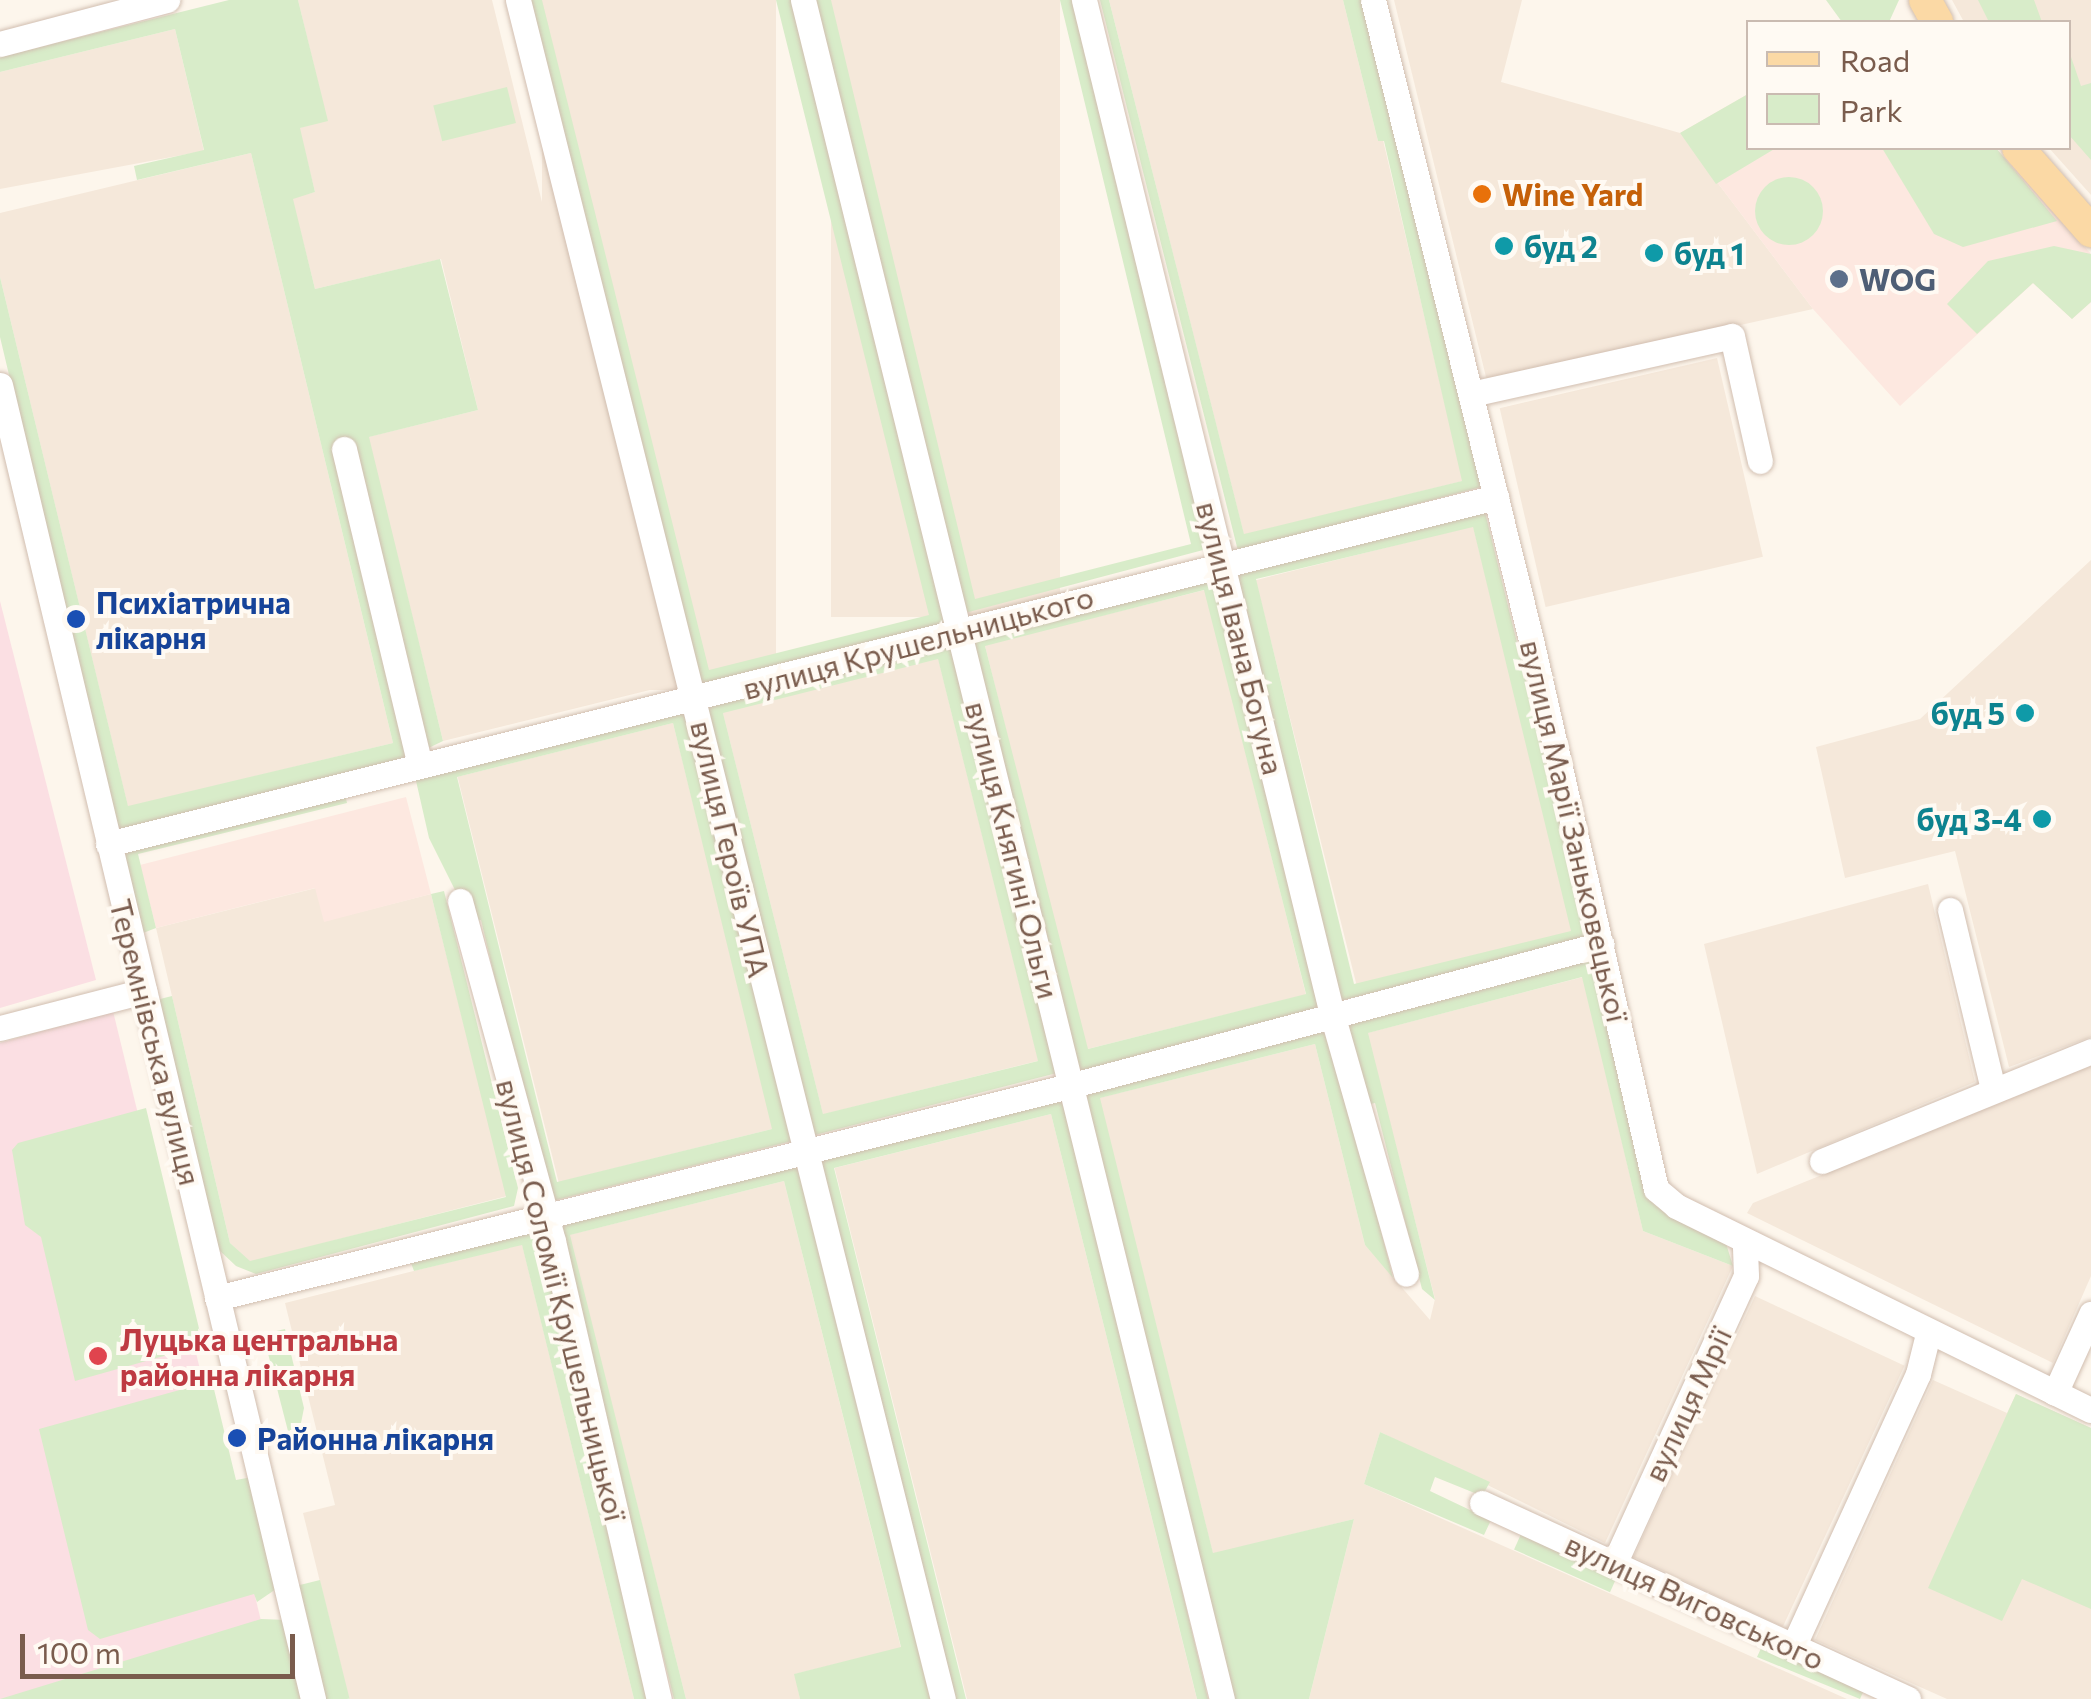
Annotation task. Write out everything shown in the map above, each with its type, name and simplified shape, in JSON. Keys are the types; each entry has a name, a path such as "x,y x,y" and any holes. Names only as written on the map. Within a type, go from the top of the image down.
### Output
{"main road":[{"path":"2020,150 2091,231"}],"street":[{"path":"0,44 167,0"},
{"name":"вулиця Героїв УПА","path":"518,0 696,700 801,1148 943,1699"},
{"name":"вулиця Княгині Ольги","path":"803,0 1222,1699"},
{"name":"вулиця Івана Богуна","path":"1084,0 1332,1014 1406,1274"},
{"name":"вулиця Марії Заньковецької","path":"1373,0 1496,497 1656,1189 1745,1241 1928,1334 2091,1410"},
{"path":"1471,394 1732,336 1760,461"},
{"name":"Теремнівська вулиця","path":"0,385 313,1699"},
{"path":"344,448 419,761"},
{"name":"вулиця Крушельницького","path":"108,844 419,761 696,700 957,630 1496,497"},
{"name":"вулиця Соломії Крушельницької","path":"460,901 541,1214 553,1241 659,1699"},
{"path":"1950,910 1992,1090"},
{"path":"218,1298 801,1148 1072,1085 1602,944"},
{"path":"0,1028 144,991"},
{"path":"1822,1161 2091,1051"},
{"name":"вулиця Мрії","path":"1614,1564 1746,1276 1745,1241"},
{"path":"2055,1393 2091,1314"},
{"path":"1793,1648 1918,1374 1928,1334"},
{"name":"вулиця Виговського","path":"1482,1503 1908,1699"}],"shaded area":[{"path":"298,0 492,0 662,687 443,741 368,437 478,410 441,259 315,289 292,198 315,192 299,128 327,120"},
{"path":"542,0 776,0 776,690 542,690"},
{"path":"831,0 1060,0 1060,617 831,617"},
{"path":"1109,0 1343,0 1378,141 1383,140 1463,481 1244,535"},
{"path":"1394,0 1522,0 1501,82 1680,133 1813,309 1487,381"},
{"path":"1952,0 2091,0 2091,195 2051,150 2071,150 2071,20 1963,20"},
{"path":"175,29 204,151 0,189 0,72"},
{"path":"1746,95 1746,150 1998,150 2091,254 2091,302 2072,319 2033,283 1900,406 1813,309 1680,133"},
{"path":"251,153 393,743 128,807 0,277 0,213"},
{"path":"1717,358 1763,557 1546,607 1500,408"},
{"path":"1473,526 1574,932 1357,986 1256,580"},
{"path":"2091,560 2091,1037 2009,1067 1955,851 1845,878 1816,747 1920,719"},
{"path":"1205,590 1306,995 1086,1050 985,645"},
{"path":"0,601 96,980 0,1008"},
{"path":"938,658 1038,1061 823,1114 723,712"},
{"path":"673,723 774,1129 559,1182 458,777"},
{"path":"406,797 431,894 324,922 315,888 156,928 140,865"},
{"path":"1928,884 1975,1082 1757,1174 1704,944"},
{"path":"316,888 325,921 431,894 507,1196 250,1262 230,1243 156,928"},
{"path":"1583,977 1643,1231 1733,1266 1605,1543 1380,1432 1364,1484 1847,1699 1309,1699 1354,1519 1213,1554 1099,1098 1315,1044 1365,1245 1430,1320 1435,1299 1367,1033"},
{"name":"Луцька центральна районна лікарня","path":"113,1011 280,1699 0,1699 0,1043"},
{"path":"2091,1066 2091,1276 2053,1363 1747,1213 1753,1203"},
{"path":"1051,1114 1197,1699 967,1699 835,1168"},
{"path":"784,1181 901,1648 795,1674 800,1699 686,1699 569,1235"},
{"path":"522,1244 634,1699 349,1699 303,1513 335,1505 285,1303"},
{"path":"1755,1296 1905,1366 1783,1627 1633,1557"},
{"path":"1933,1380 2007,1413 2016,1394 2091,1428 2091,1699 1947,1699 1815,1640"}],"green space":[{"path":"229,0 298,0 328,121 300,128 315,192 293,199 315,289 440,259 478,410 369,437 443,741 408,758 118,833 0,337 0,277 128,806 393,743 251,153 137,180 134,166 204,150 175,29 0,72 0,57"},
{"path":"529,0 542,0 709,670 929,615 776,0 792,0 948,625 701,687"},
{"path":"813,0 831,0 975,599 1191,544 1060,0 1074,0 1207,549 965,613"},
{"path":"1100,0 1109,0 1244,534 1462,481 1384,141 1378,141 1343,0 1362,0 1481,487 1238,551"},
{"path":"1826,0 1899,0 1890,20 1841,20"},
{"path":"1978,0 2034,0 2041,20 1988,20"},
{"path":"2071,57 2081,86 2091,83 2091,160 2071,137"},
{"path":"507,87 516,123 442,141 433,105"},
{"path":"1746,95 1746,150 1773,150 1716,184 1680,133"},
{"path":"1883,150 1998,150 2057,221 1963,247 1934,234"},
{"path":"1789,177 1813,187 1823,211 1813,235 1789,245 1765,235 1755,211 1765,187"},
{"path":"2054,246 2091,254 2091,302 2072,319 2033,283 1977,334 1947,304 1988,261"},
{"path":"1484,508 1590,940 1340,1001 1234,569","holes":["1473,527 1571,931 1354,984 1256,579"]},
{"path":"1214,577 1321,1009 1078,1074 972,635","holes":["1204,590 1306,994 1088,1049 985,646"]},
{"path":"949,640 1057,1073 811,1136 705,703","holes":["938,659 1038,1061 823,1114 723,713"]},
{"path":"687,708 792,1141 548,1202 481,920 471,922 429,838 414,772","holes":["673,723 772,1129 557,1182 457,777"]},
{"path":"344,790 347,803 138,854 156,928 143,933 122,848"},
{"path":"444,891 518,1188 514,1206 256,1274 236,1266 219,1250 156,1000 172,996 230,1243 250,1261 506,1197 431,894"},
{"path":"1595,951 1654,1204 1724,1237 1733,1266 1643,1231 1582,977 1368,1033 1435,1300 1422,1289 1375,1103 1365,1105 1342,1018"},
{"path":"1328,1022 1393,1278 1365,1245 1315,1044 1100,1098 1213,1553 1354,1519 1309,1699 1229,1699 1082,1090"},
{"path":"1064,1095 1208,1699 1197,1699 1051,1114 834,1168 966,1699 952,1699 812,1158"},
{"path":"146,1108 203,1345 75,1381 41,1237 25,1225 12,1150 18,1143"},
{"path":"797,1160 932,1699 800,1699 794,1674 901,1647 784,1181 570,1235 686,1699 674,1699 554,1221"},
{"path":"537,1228 650,1699 634,1699 522,1245 414,1271 409,1258"},
{"path":"285,1329 304,1408 299,1433 289,1435 263,1334"},
{"path":"212,1381 236,1480 252,1477 279,1587 257,1602 254,1594 100,1639 88,1630 39,1429"},
{"path":"2016,1394 2091,1428 2091,1609 2022,1579 2002,1621 1928,1588"},
{"path":"1380,1432 1490,1482 1482,1496 1435,1477 1430,1491 1491,1520 1484,1535 1364,1484"},
{"path":"1521,1534 1617,1577 1610,1592 1514,1550"},
{"path":"320,1580 350,1698 324,1699 296,1586"},
{"path":"261,1619 287,1620 306,1699 0,1699"},
{"path":"1763,1644 1864,1690 1860,1699 1757,1657"}],"place":[{"name":"Wine Yard","path":"1482,194"},
{"name":"буд 2","path":"1504,246"},
{"name":"буд 1","path":"1654,253"},
{"name":"WOG","path":"1839,279"},
{"name":"Психіатрична лікарня","path":"76,619"},
{"name":"буд 5","path":"2025,713"},
{"name":"буд 3-4","path":"2042,819"},
{"name":"Луцька центральна районна лікарня","path":"98,1356"},
{"name":"Районна лікарня","path":"237,1438"}]}
